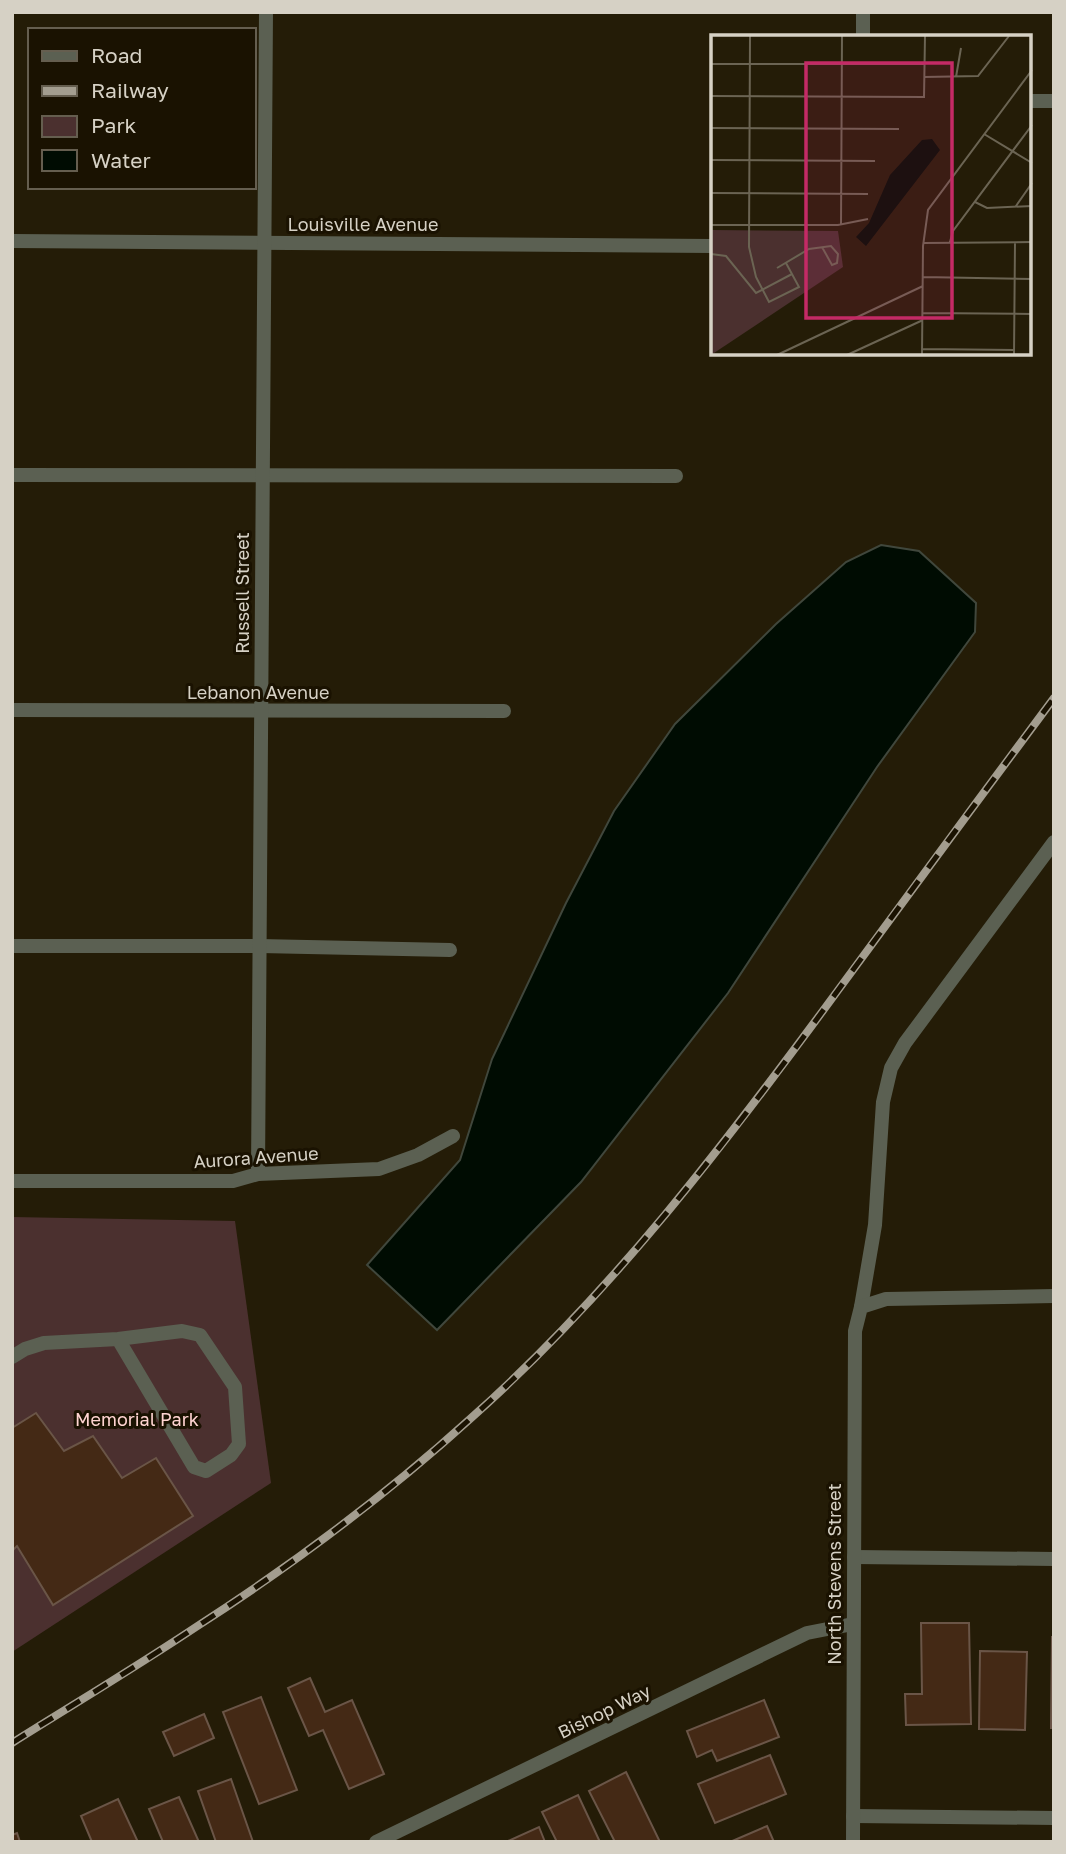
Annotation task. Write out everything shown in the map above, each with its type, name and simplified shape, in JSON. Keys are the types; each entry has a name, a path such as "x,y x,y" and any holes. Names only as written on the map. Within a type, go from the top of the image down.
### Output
{"street":[{"name":"Russell Street","path":"257,1174 266,12"},
{"path":"863,12 863,35"},
{"path":"1031,101 1054,101"},
{"name":"Louisville Avenue","path":"12,241 711,246"},
{"path":"12,475 676,476"},
{"name":"Lebanon Avenue","path":"12,710 504,711"},
{"name":"North Stevens Street","path":"853,1842 855,1331 875,1224 883,1101 891,1068 905,1043 1054,842"},
{"path":"12,946 260,946 450,950"},
{"name":"Aurora Avenue","path":"12,1181 233,1181 257,1174 379,1169 418,1155 453,1136"},
{"path":"861,1307 886,1299 1054,1297"},
{"path":"12,1357 25,1349 44,1343 118,1339 182,1331 200,1335 235,1387 239,1444 232,1455 206,1471 194,1467 118,1339"},
{"path":"854,1557 1054,1559"},
{"name":"Bishop Way","path":"376,1842 807,1633 853,1624"},
{"path":"853,1816 1054,1818"}],"green space":[{"name":"Memorial Park","path":"12,1217 235,1221 271,1483 12,1652"}],"water":[{"path":"881,545 919,551 976,603 975,632 877,767 728,993 581,1182 437,1330 367,1265 460,1160 492,1059 566,903 614,811 675,724 776,624 846,562"}],"building":[{"path":"36,1413 64,1451 93,1436 122,1478 156,1458 193,1516 53,1605 17,1546 12,1551 12,1428"},
{"path":"921,1623 969,1623 971,1724 906,1725 905,1694 922,1694"},
{"path":"1054,1637 1054,1728 1051,1728"},
{"path":"980,1651 1027,1652 1025,1730 979,1729"},
{"path":"310,1678 325,1712 352,1700 384,1774 349,1789 323,1730 309,1736 288,1688"},
{"path":"261,1697 297,1790 259,1804 223,1712"},
{"path":"764,1700 779,1737 717,1761 712,1750 697,1757 687,1731"},
{"path":"204,1714 214,1738 174,1756 163,1732"},
{"path":"770,1755 786,1794 715,1823 698,1784"},
{"path":"626,1772 660,1842 615,1842 589,1791"},
{"path":"231,1779 253,1842 216,1842 198,1791"},
{"path":"578,1795 600,1842 557,1842 542,1812"},
{"path":"179,1797 199,1842 163,1842 149,1809"},
{"path":"118,1799 138,1842 92,1842 81,1816"},
{"path":"767,1826 774,1842 730,1842"},
{"path":"539,1827 545,1842 506,1842"},
{"path":"17,1833 20,1842 12,1842 12,1835"}],"railway":[{"path":"12,1743 173,1642 302,1554 405,1475 522,1371 618,1269 709,1161 1054,698"}]}
